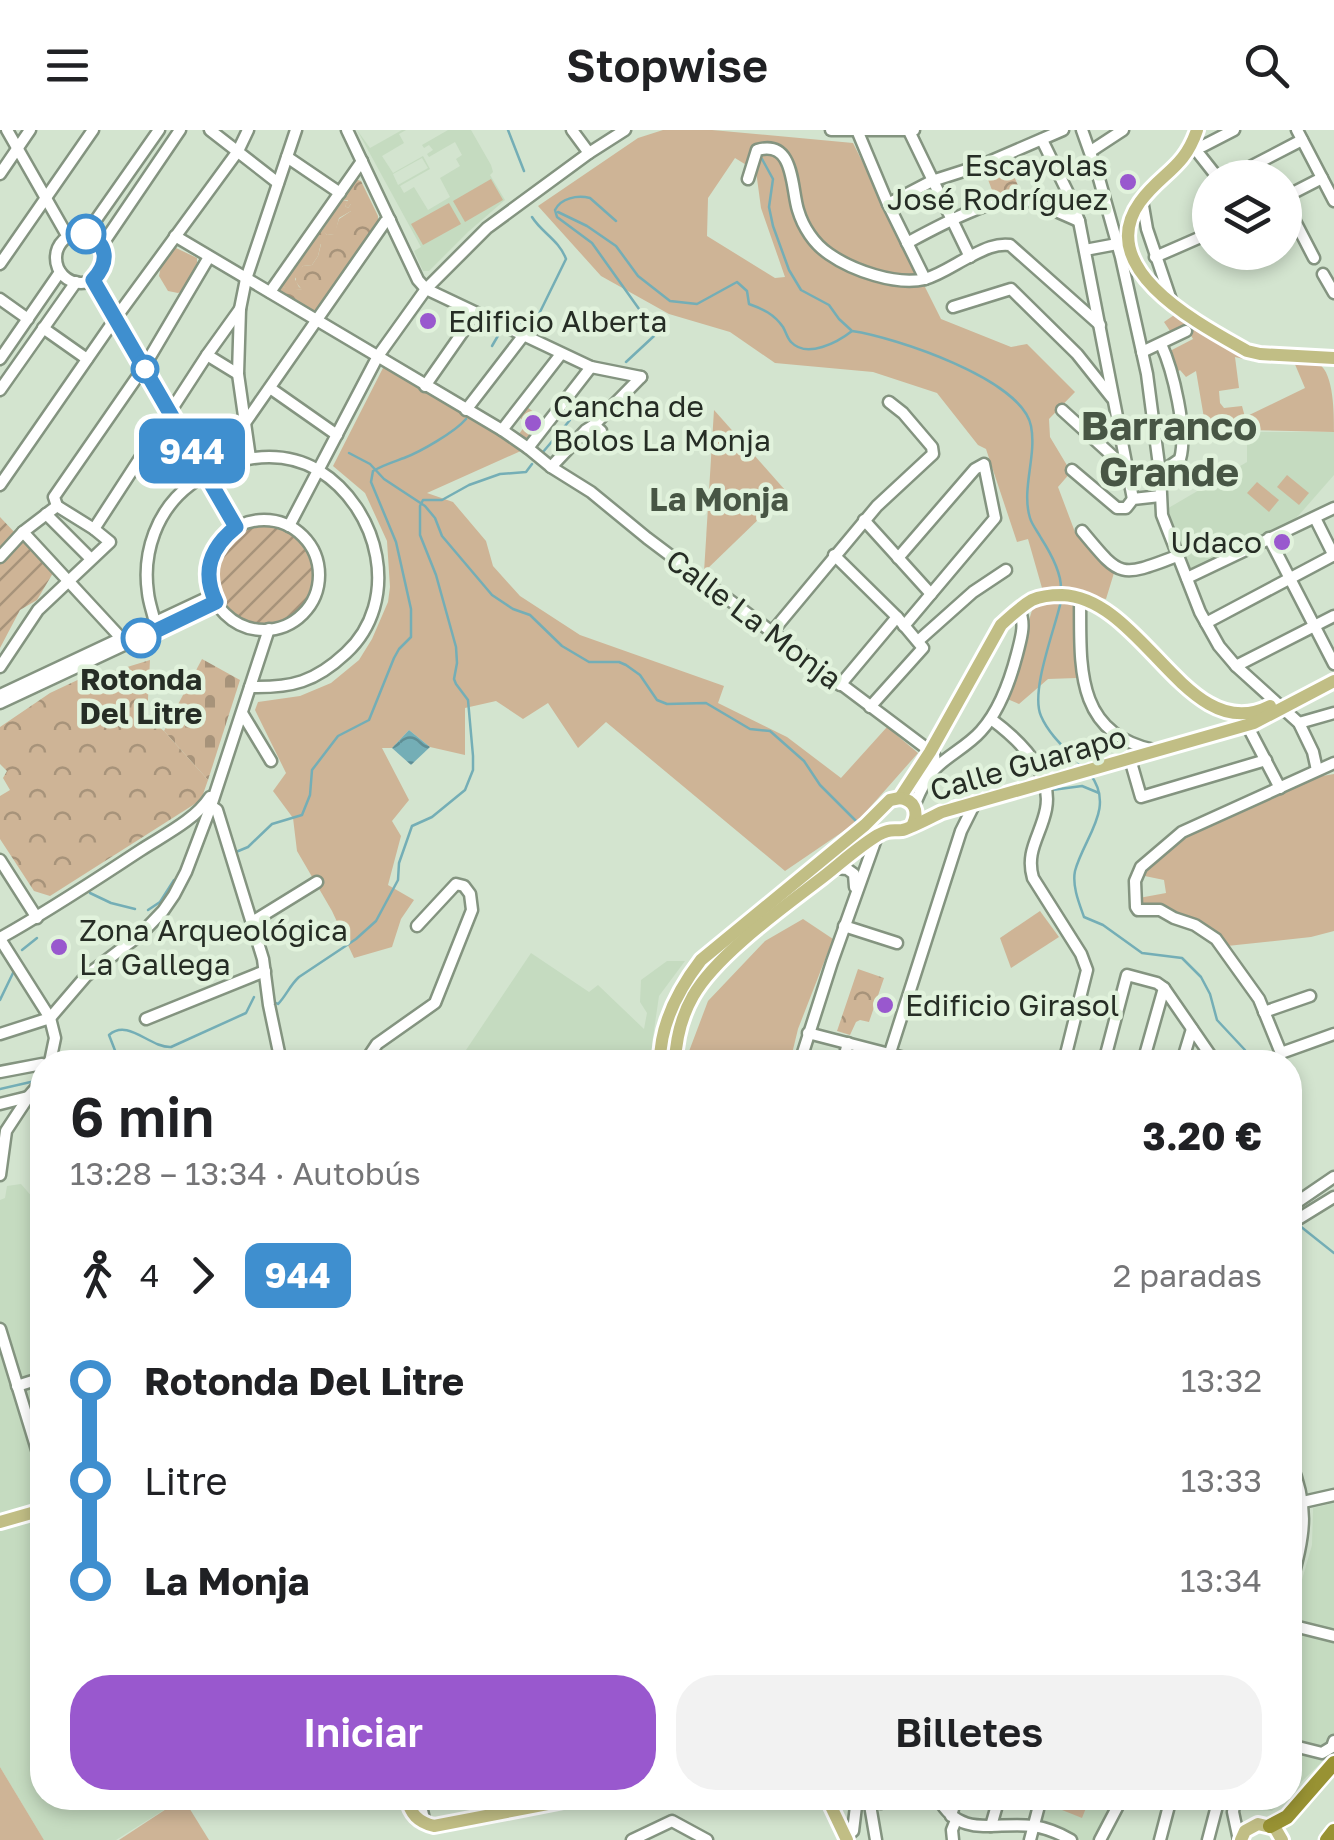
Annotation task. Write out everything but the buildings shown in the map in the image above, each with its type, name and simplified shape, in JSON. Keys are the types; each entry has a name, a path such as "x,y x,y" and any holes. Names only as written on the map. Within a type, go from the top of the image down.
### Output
{"highway":[{"path":"1302,1800 1334,1763"},
{"path":"1262,1825 1287,1817 1293,1810"},
{"path":"1327,1840 1334,1830"}],"main road":[{"path":"1196,130 1182,161 1138,205 1130,228 1132,252 1143,278 1172,304 1247,352 1334,358"},
{"path":"900,798 1002,625 1018,608 1042,596 1077,597 1101,606 1190,691 1214,708 1242,714 1262,710 1334,681"},
{"path":"1279,706 1334,672"},
{"name":"Calle Guarapo","path":"913,824 942,812 1247,725 1279,706"},
{"path":"661,1050 664,1028 674,1002 701,960 890,800 908,800 916,813 913,824 878,835 727,956 704,980 681,1023 677,1050"},
{"path":"884,808 884,818 893,828"},
{"path":"0,1522 30,1513"},
{"path":"412,1810 425,1824 444,1825 519,1810"},
{"path":"833,1810 847,1839"},
{"path":"1240,1840 1245,1831 1262,1825 1278,1832 1282,1840"}],"street":[{"path":"6,130 68,236"},
{"path":"0,174 30,130"},
{"path":"0,264 92,130"},
{"path":"86,234 159,130"},
{"path":"102,244 86,234 68,236 56,255 60,272 76,282 93,280 102,271 102,244 180,130"},
{"path":"210,130 278,183"},
{"path":"0,485 5,468 238,152 248,130"},
{"path":"250,458 238,374 240,309 246,278 296,130"},
{"path":"347,130 418,280 426,289 590,367 640,377 597,428 586,430 551,467"},
{"path":"572,130 589,152"},
{"path":"289,526 378,356 426,289 486,228 625,130"},
{"path":"832,130 912,130 970,257"},
{"path":"857,130 924,279"},
{"path":"888,204 932,181 982,165 1063,130"},
{"path":"1082,130 1128,286 1153,407 1162,515 1177,556 1219,646 1299,723 1318,770"},
{"path":"1090,152 1123,130"},
{"path":"1192,145 1203,146 1234,130"},
{"path":"1258,160 1299,135 1334,201"},
{"path":"0,138 17,148"},
{"path":"1042,140 1079,221 1133,498 1126,508 1113,506 1072,470"},
{"path":"1192,145 1204,160"},
{"path":"748,179 757,150 770,148 779,152 790,170 798,212 810,236 825,252 850,266 872,274 924,279 1004,243 1100,325"},
{"path":"286,157 340,193"},
{"path":"270,292 362,162"},
{"path":"1302,190 1322,178"},
{"path":"906,243 951,220 1006,200 1026,200 1079,221"},
{"path":"1110,216 1138,205 1172,304"},
{"path":"244,424 390,220"},
{"path":"1130,228 1147,229"},
{"path":"1302,234 1314,258"},
{"name":"Calle La Monja","path":"174,236 502,430 930,752"},
{"path":"1156,256 1192,241"},
{"path":"1086,250 1117,244"},
{"path":"1,663 38,610 110,542 57,506 54,497 144,367 209,258"},
{"path":"0,359 60,272"},
{"path":"1323,274 1334,294"},
{"path":"1128,286 1143,278"},
{"path":"93,280 236,527"},
{"path":"0,390 76,282"},
{"path":"953,307 1011,290 1078,354 1114,400"},
{"path":"0,300 28,318"},
{"path":"94,528 240,309"},
{"path":"425,386 476,314"},
{"path":"43,328 87,359"},
{"path":"1142,352 1186,331"},
{"path":"466,410 524,336"},
{"path":"1160,473 1180,459 1183,449 1181,420 1162,344"},
{"path":"502,430 561,354"},
{"path":"207,355 238,374"},
{"path":"528,448 590,367"},
{"path":"270,388 337,435"},
{"path":"772,632 864,520 932,454 932,448 890,402"},
{"path":"1062,410 1128,470"},
{"path":"155,622 146,564 154,529 170,502 206,473 229,462 268,457 318,470 362,514 374,543 380,584 372,618 356,644 328,670 296,684 250,687"},
{"path":"840,685 931,594 995,518 984,464 898,558"},
{"path":"1133,498 1160,496"},
{"path":"0,558 23,532 57,506"},
{"path":"1187,578 1334,508"},
{"path":"46,514 91,559"},
{"path":"1206,623 1334,555 1315,518"},
{"path":"271,520 289,526 314,551 318,582 314,597 300,616 286,625 269,629 239,624 214,598 209,581 213,554 236,527 271,520"},
{"path":"864,520 931,594"},
{"path":"1082,531 1108,563 1119,570 1143,569 1177,556"},
{"path":"23,532 121,638"},
{"path":"1269,538 1334,664"},
{"path":"831,559 921,644"},
{"path":"870,707 964,598 1006,570"},
{"path":"1077,597 1086,693 1112,731 1132,743 1158,751"},
{"path":"0,695 214,598"},
{"path":"0,703 214,598"},
{"path":"933,770 978,735 991,719 1007,687 1016,656 1024,623 1018,608"},
{"path":"1236,666 1334,616"},
{"path":"0,1034 50,1018 86,976 163,911 179,886 210,810 269,629"},
{"path":"242,713 270,761"},
{"path":"1299,723 1334,713"},
{"path":"991,719 1027,749 1044,783 1046,808 1029,864 1033,878 1087,970 1067,1050"},
{"path":"1247,725 1280,788"},
{"path":"914,806 933,770 936,758 930,752"},
{"path":"1130,759 1140,797 1266,760"},
{"path":"1281,1050 1259,999 1216,939 1160,910 1138,910 1135,881 1141,867 1182,832 1334,763"},
{"path":"52,1050 55,1038 50,1018 0,938 179,825 204,806 218,786"},
{"path":"891,1050 961,832 975,804"},
{"path":"179,825 218,810 252,922 278,1050"},
{"path":"942,812 957,821 961,832"},
{"path":"179,825 192,825 199,838"},
{"path":"803,1050 878,835"},
{"path":"0,860 37,918"},
{"path":"835,868 854,874 856,891"},
{"path":"252,922 317,882"},
{"path":"372,1050 435,1003 472,910 470,894 464,886 456,884 417,926"},
{"path":"844,926 898,944"},
{"path":"146,1019 264,972"},
{"path":"1107,1050 1126,975 1164,988 1207,1050"},
{"path":"1146,1050 1164,988"},
{"path":"1264,1012 1310,996"},
{"path":"1186,1050 1192,1028"},
{"path":"808,1033 867,1050"},
{"path":"1290,1050 1334,1034"},
{"path":"846,1050 848,1043"},
{"path":"0,1072 30,1066"},
{"path":"0,1104 29,1096"},
{"path":"0,1176 3,1133 29,1096"},
{"path":"1302,1198 1334,1177"},
{"path":"1302,1217 1334,1197"},
{"path":"0,1329 30,1426"},
{"path":"18,1386 30,1382"},
{"path":"1303,1502 1334,1495"},
{"path":"1302,1499 1302,1543"},
{"path":"1302,1628 1334,1636"},
{"path":"1302,1748 1322,1753 1334,1742"},
{"path":"422,1810 425,1824"},
{"path":"847,1839 853,1831 856,1810"},
{"path":"876,1840 877,1810"},
{"path":"948,1810 954,1818 977,1826 1035,1826 1067,1839"},
{"path":"953,1840 955,1810"},
{"path":"992,1826 996,1810"},
{"path":"1030,1840 1038,1810"},
{"path":"1101,1839 1116,1810"},
{"path":"1160,1840 1168,1810"},
{"path":"1208,1840 1216,1810"},
{"path":"1233,1812 1242,1821 1262,1825"},
{"path":"1233,1812 1240,1840"},
{"path":"632,1840 672,1821 707,1840"},
{"path":"977,1826 978,1840"}],"shaded area":[{"path":"357,130 370,148 406,130 399,134 404,143 382,156 393,173 423,156 430,169 400,186 404,193 414,187 428,210 450,197 440,178 460,166 456,159 462,155 455,142 429,157 427,154 433,150 422,145 448,130 471,130 491,165 490,175 505,200 429,271 423,271 414,251 421,247","holes":["422,158 428,168 398,185 393,174"]},
{"path":"1247,432 1334,432 1334,475 1288,525 1189,572 1165,510 1247,462"},
{"path":"531,953 589,992 598,985 644,1029 647,1013 640,1002 641,980 667,961 685,961 659,996 652,1050 466,1050"},
{"path":"21,1184 30,1194 30,1810 164,1810 116,1840 44,1840 0,1767 0,1200 5,1198 7,1186"},
{"path":"1334,1503 1334,1750 1302,1781 1302,1580 1312,1545 1313,1508"},
{"path":"1046,1810 1108,1810 1093,1840 1080,1840 1042,1823"}],"green space":[{"path":"663,130 712,130 853,143 941,319 1011,347 1027,344 1075,392 1049,419 1050,437 1071,472 1058,487 1075,532 1114,573 1106,599 1042,588 1028,539 1017,542 986,449 978,445 937,393 873,372 775,363 730,332 669,314 601,276 538,206 638,138","holes":["735,158 756,171 761,208 785,277 775,278 707,236 708,198"]},
{"path":"1006,159 1022,194 995,198 984,169"},
{"path":"355,179 361,181 378,223 316,310 279,289","holes":["341,200 348,200 345,206 351,204 351,211 339,219 334,234 327,235 322,230","312,243 321,244 318,256 312,265 303,266 296,274 302,290 283,287"]},
{"path":"491,179 503,200 465,222 453,201"},
{"path":"342,200 348,201 348,208 351,204 351,211 339,218 335,234 327,235 322,231"},
{"path":"449,203 461,224 423,245 411,224"},
{"path":"312,242 321,243 318,256 312,265 303,266 295,279 304,290 282,286"},
{"path":"174,247 197,258 183,291 178,293 168,291 159,276"},
{"path":"1177,313 1240,354 1257,360 1235,357 1239,388 1219,391 1224,408 1242,406 1245,417 1305,388 1294,362 1316,363 1328,376 1334,432 1200,429 1197,422 1204,418 1196,371 1186,377 1180,370 1174,374 1168,352 1193,339 1186,327 1172,334 1164,322"},
{"path":"384,366 523,450 427,493 453,502 486,541 493,566 520,596 580,635 724,686 718,703 787,737 841,778 887,727 918,753 857,822 785,871 606,722 578,748 548,703 523,719 496,701 465,708 465,755 430,747 409,730 392,748 382,748 409,800 392,821 401,836 388,885 414,900 401,919 392,947 354,958 297,851 293,818 273,791 286,773 255,710 258,702 300,696 331,683 359,660 388,602 387,541 365,493 333,466"},
{"name":"Cancha de Bolos La Monja","path":"527,407 543,419 525,439 519,434 527,423 519,417"},
{"path":"714,410 785,490 704,572"},
{"path":"1287,475 1309,493 1299,505 1277,487"},
{"path":"1257,482 1279,500 1269,512 1247,493"},
{"path":"0,517 53,573 37,600 20,610 0,648"},
{"path":"264,526 283,529 299,540 310,556 310,594 299,610 283,621 264,624 245,621 229,610 218,594 215,575 218,556 229,540 245,529"},
{"path":"1071,601 1076,606 1077,678 1048,679 1019,704 1005,698 1034,604"},
{"path":"202,659 240,680 208,780 164,731"},
{"path":"150,660 147,718 164,731 208,780 201,800 50,896 34,891 0,839 0,796 10,790 3,778 7,771 0,764 0,727 50,693 86,676 90,683 104,684 111,672"},
{"path":"1334,774 1334,931 1227,946 1208,928 1188,918 1140,908 1139,898 1166,893 1164,880 1140,875 1186,834 1311,778"},
{"path":"1040,911 1059,937 1011,968 1000,938"},
{"path":"803,919 833,939 793,1050 690,1050 708,1001 765,941"},
{"path":"858,969 884,978 869,1022 856,1022 850,1035 837,1031"},
{"path":"0,1767 44,1840 0,1840"},
{"path":"165,1810 190,1810 209,1840 119,1840"},
{"path":"1062,1810 1085,1810 1082,1818"}],"water":[{"path":"409,730 430,747 411,765 392,748"}],"waterway":[{"name":"Barranco Grande","path":"508,130 524,171"},
{"path":"762,159 773,179 769,207 789,270 801,290 829,305 851,330"},
{"path":"616,221 590,198 570,198 555,210 557,217 592,243 654,330 654,336 626,362"},
{"name":"Barranco Grande","path":"558,212 616,246 638,276 670,301 697,304 737,282 747,291 749,304 776,319 798,347 822,347 852,331 871,335 954,363 1005,392 1022,409 1031,426 1028,507 1032,523 1054,562 1061,588"},
{"path":"520,324 539,314 566,259 532,217"},
{"path":"492,346 499,334"},
{"path":"236,852 248,847 272,824 302,815 310,795 312,770 338,736 369,720 394,658 411,637 411,609 396,542 371,482 373,471 428,446 466,419"},
{"path":"543,452 570,420"},
{"path":"349,453 425,506 442,536 492,595 530,615 562,646 589,662 626,665 640,675 657,700 667,704 706,703 750,729 770,731 804,761 820,785 857,822"},
{"path":"272,1001 278,1004 299,977 376,921 398,880 399,863 412,826 432,817 465,790 473,770 468,700 454,679 456,647 420,535 420,506 423,500 442,500 500,474 526,472 532,464"},
{"name":"Barranco Grande","path":"1061,601 1041,676 1038,705 1049,730 1081,765"},
{"name":"Barranco Grande","path":"1090,774 1100,799 1099,811 1074,877 1084,917 1103,925 1142,953 1182,958 1201,977 1217,1020 1245,1050"},
{"path":"1052,790 1082,786 1099,793"},
{"path":"148,910 160,902 174,880"},
{"path":"90,893 135,909"},
{"path":"22,950 37,938"},
{"path":"0,1000 13,973"},
{"path":"115,1050 109,1035 116,1031 131,1032 171,1047 246,1013 254,997"},
{"path":"0,1089 30,1082"},
{"name":"Barranco Grande","path":"1302,1228 1334,1253"}],"bus line":[{"name":"944","path":"86,234 102,244 104,251 102,271 93,280 236,527 213,554 209,581 216,602 141,638"}],"place":[{"name":"Escayolas José Rodríguez","path":"1128,182"},
{"name":"Edificio Alberta","path":"428,321"},
{"name":"Cancha de Bolos La Monja","path":"533,423"},
{"name":"Udaco","path":"1282,542"},
{"name":"Rotonda Del Litre","path":"141,638"},
{"name":"Zona Arqueológica La Gallega","path":"59,947"},
{"name":"Edificio Girasol","path":"885,1005"}],"district":[{"name":"Barranco Grande","path":"1169,448"},
{"name":"La Monja","path":"719,499"}]}
